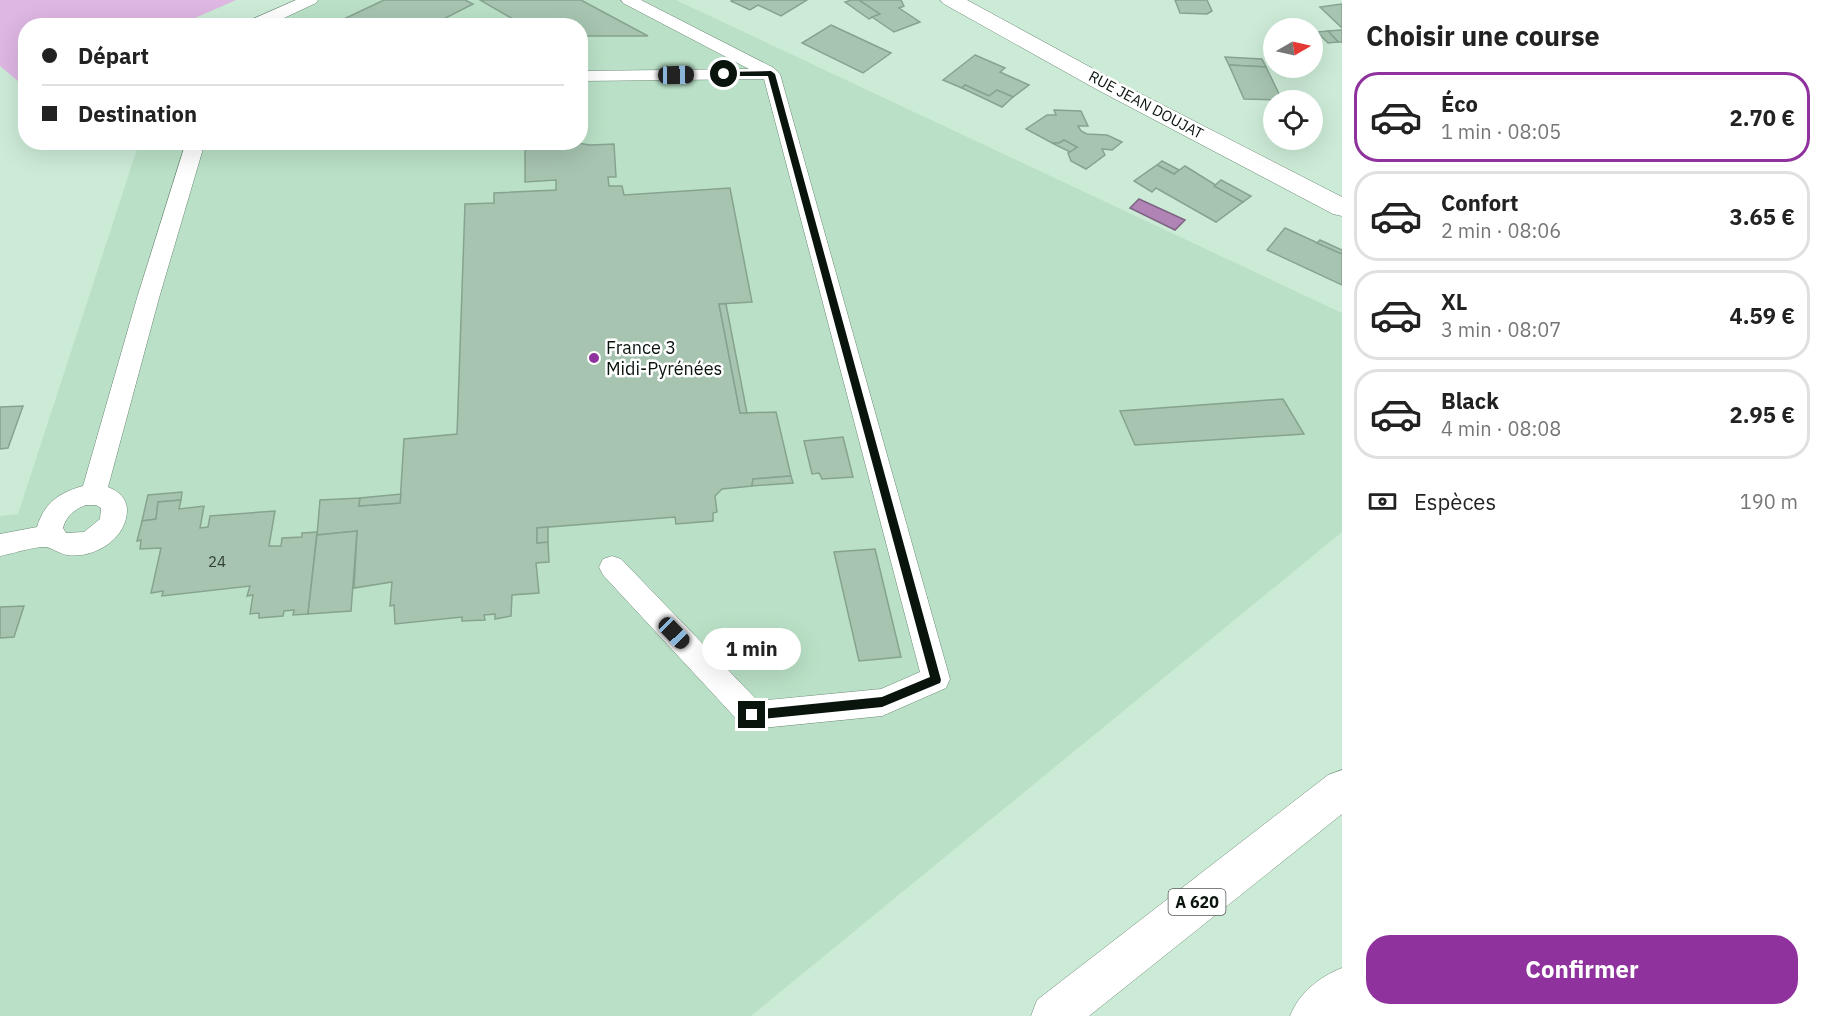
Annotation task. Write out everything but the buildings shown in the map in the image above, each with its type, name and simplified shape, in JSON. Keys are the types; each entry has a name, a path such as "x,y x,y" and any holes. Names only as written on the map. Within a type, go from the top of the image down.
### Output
{"main road":[{"name":"RUE JEAN DOUJAT","path":"951,0 1104,84 1342,208"},
{"name":"A 620","path":"1053,1016 1342,789"},
{"path":"1312,1016 1342,990"}],"lane":[{"path":"270,18 310,0"},
{"path":"612,567 752,715 882,702 936,680 771,74 629,0"},
{"path":"588,76 771,74"},
{"path":"93,494 148,298 194,150"},
{"path":"93,494 102,495 114,504 116,512 108,530 88,543 76,545 57,541 52,535 51,520 56,512 72,499 93,494"},
{"path":"0,545 52,535"}],"shaded area":[{"path":"0,0 236,0 195,18 18,18 18,81 0,66"},
{"path":"295,0 676,0 1342,313 1342,532 751,1016 0,1016 0,516 18,514 137,150 588,150 588,18 253,18"},
{"path":"1139,199 1185,220 1175,230 1130,208"}],"place":[{"name":"France 3 Midi-Pyrénées","path":"594,358"}],"route":[{"path":"724,74 771,74 936,680 882,702 752,715"}]}
